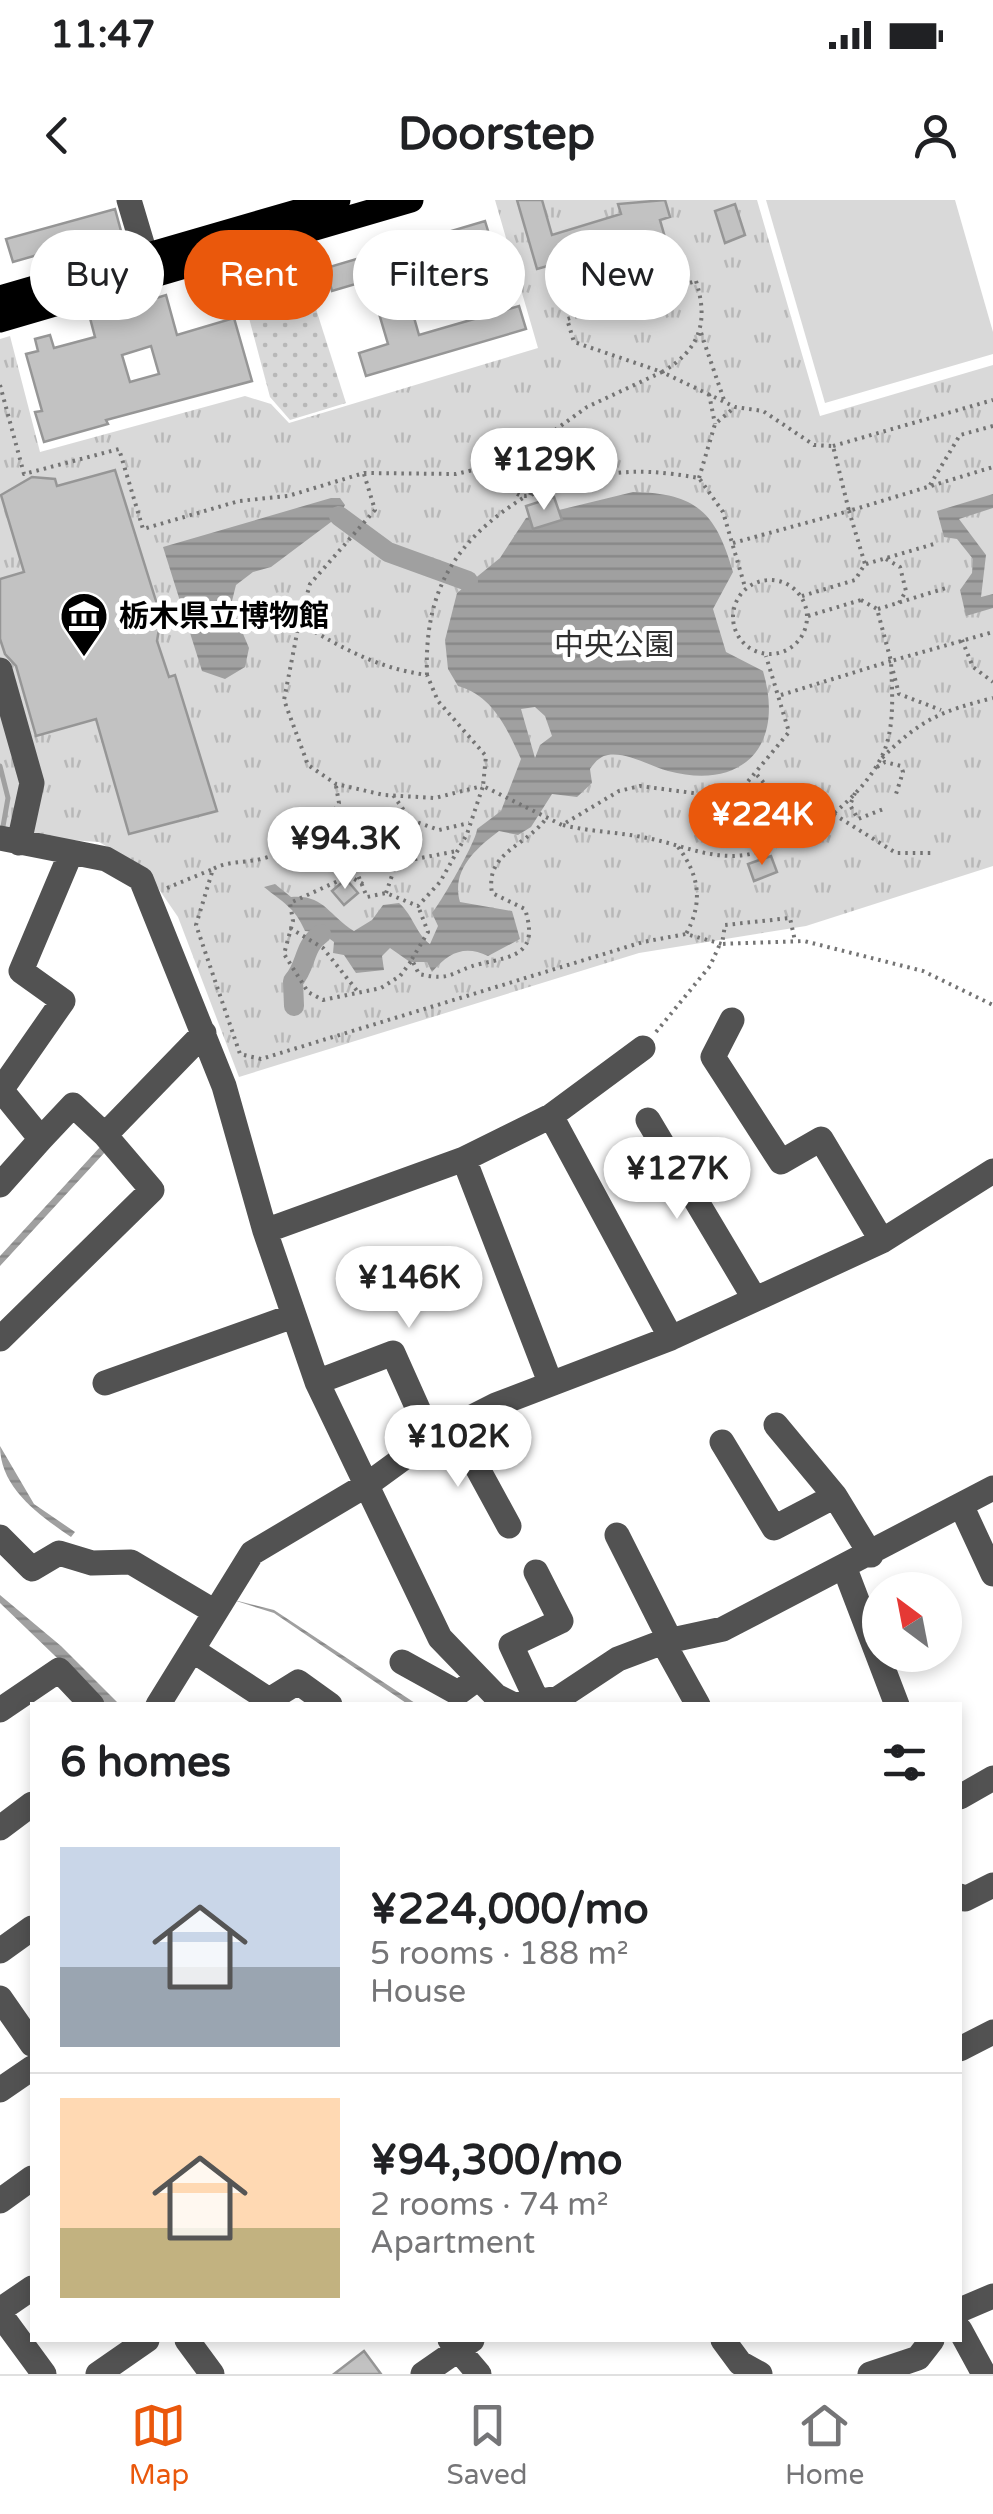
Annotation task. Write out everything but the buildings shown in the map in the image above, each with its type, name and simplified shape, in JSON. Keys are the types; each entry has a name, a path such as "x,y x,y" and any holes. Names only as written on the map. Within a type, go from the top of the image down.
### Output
{"main road":[{"path":"164,263 338,200"},
{"path":"291,217 410,200"},
{"path":"0,298 30,292"},
{"path":"0,320 30,310"}],"street":[{"path":"129,200 138,230"},
{"path":"0,670 32,782 9,841 106,859 141,880 204,1032 265,1231 317,1382 440,1638 477,1679 534,1702"},
{"path":"41,1139 1,1090 63,1000 21,971 70,855"},
{"path":"732,1020 713,1057 781,1162 821,1139 882,1240"},
{"path":"105,1136 204,1032"},
{"path":"265,1231 464,1159 551,1116 643,1048"},
{"path":"0,1185 73,1105 152,1190 0,1339"},
{"path":"551,1116 670,1338"},
{"path":"648,1120 754,1296"},
{"path":"464,1159 550,1382"},
{"path":"160,1702 252,1553 368,1484 432,1438 550,1382 670,1338 882,1240 993,1171"},
{"path":"105,1383 293,1316"},
{"path":"317,1382 393,1353 432,1438"},
{"path":"776,1425 835,1496 870,1555"},
{"path":"455,1427 509,1526"},
{"path":"722,1442 774,1528 835,1496"},
{"path":"539,1702 618,1660 667,1641 723,1629 993,1488"},
{"path":"961,1505 993,1574"},
{"path":"617,1534 697,1702"},
{"path":"0,1537 32,1569 59,1553 92,1563 131,1562 215,1612"},
{"path":"845,1568 896,1702"},
{"path":"536,1572 561,1621 510,1646 537,1702"},
{"path":"194,1650 269,1700 298,1682 326,1702"},
{"path":"402,1662 446,1690 458,1693 477,1679"},
{"path":"0,1710 59,1670 89,1702"},
{"path":"962,1796 993,1778"},
{"path":"2,1824 30,1805"},
{"path":"962,1897 993,1886"},
{"path":"0,1951 30,1929"},
{"path":"0,1998 30,2041"},
{"path":"962,2048 993,2032"},
{"path":"0,2090 30,2069"},
{"path":"0,2201 30,2179"},
{"path":"30,2290 0,2312 44,2374"},
{"path":"962,2309 993,2296"},
{"path":"962,2334 984,2374"},
{"path":"98,2374 143,2342"},
{"path":"188,2342 212,2374"},
{"path":"724,2342 740,2363 760,2374"},
{"path":"870,2374 918,2358 930,2342"},
{"path":"423,2374 459,2343 479,2374"}],"path":[{"path":"0,386 24,474 119,449 143,529 239,501 288,496 364,473 456,474 512,461 587,407 662,372 686,358 700,332 704,306 696,280 567,319 574,342 662,372 735,407 764,412 814,445 833,446 993,400"},
{"path":"700,332 724,400"},
{"path":"708,393 716,424"},
{"path":"699,478 716,424 735,407"},
{"path":"930,485 960,435 993,426"},
{"path":"833,446 865,564"},
{"path":"512,461 507,483 514,493 528,496"},
{"path":"512,461 535,469 538,477 528,496"},
{"path":"732,543 993,466"},
{"path":"418,906 440,882 458,851 483,786 486,756 438,701 427,675 425,633 440,579 492,518 528,496 587,477 646,468 699,478 722,512 745,587"},
{"path":"364,473 375,510 310,584 284,700 308,765 336,784 435,798 483,786 544,820 562,825 598,834 647,838 678,847 744,855 836,814 869,772 910,730 941,710 993,698"},
{"path":"802,596 855,580 865,564 934,544"},
{"path":"884,558 900,567 906,591 898,603"},
{"path":"562,825 620,791 640,786 708,795 745,785 757,775 788,732 766,656 740,640 731,612 745,587 775,578 802,596 808,616 796,645 766,656"},
{"path":"876,609 946,588"},
{"path":"808,616 862,600 876,609 899,694 941,710"},
{"path":"299,623 351,655 389,670 427,675"},
{"path":"779,696 993,632"},
{"path":"962,640 973,668 993,682"},
{"path":"880,760 892,713 891,661"},
{"path":"869,772 885,762 900,766 904,772 896,794"},
{"path":"757,775 796,820 836,814 896,853 935,853"},
{"path":"146,891 182,885 213,869 267,858 297,845 326,824 339,803 336,784"},
{"path":"856,789 850,805 858,819 886,808"},
{"path":"393,795 411,820 439,830 471,822"},
{"path":"386,893 411,820"},
{"path":"412,960 419,974 444,980 478,964 516,957 526,946 531,928 525,910 492,892 489,876 498,858 535,833 544,820"},
{"path":"326,824 346,846 363,884 367,897 386,893 418,906 428,932 400,976 381,988 323,1000 308,992 284,954 290,903 349,876 363,884"},
{"path":"678,847 697,884 700,909 686,934"},
{"path":"396,865 406,858 438,858 458,851"},
{"path":"213,869 196,925 240,1054 261,1059 573,960 686,934 721,944 795,941 923,971 993,1005"},
{"path":"643,1048 710,966 721,944 724,926 790,918 795,941"},
{"path":"290,928 323,948 358,992"}],"green space":[{"name":"中央公園","path":"495,200 757,200 820,416 993,365 993,866 806,926 639,953 239,1077 178,917 145,869 99,842 54,839 0,826 0,339 10,336 40,452 245,396 271,404 289,423 538,348 525,303 525,230 504,230"},
{"path":"766,200 955,200 993,332 993,354 825,403"},
{"path":"250,320 319,320 346,403 290,420 270,397"}],"shaded area":[{"path":"633,492 673,497 701,510 719,535 733,572 713,609 726,652 763,671 768,721 763,740 737,768 718,774 695,775 668,771 623,756 602,757 590,769 592,783 577,797 552,794 531,827 518,835 499,831 474,853 462,871 460,902 512,911 520,939 488,956 458,952 432,972 427,962 410,962 390,948 382,956 384,970 356,973 344,955 333,953 334,942 322,933 305,931 292,910 264,887 275,884 291,897 319,902 354,931 372,920 383,905 399,903 430,944 438,926 432,913 458,871 477,829 501,811 521,759 489,705 458,686 448,669 445,640 457,593 500,558 526,518","holes":["535,707 545,716 552,736 540,745 535,758 521,709"]},
{"path":"993,494 993,508 959,519 986,555 981,597 993,594 993,608 966,616 960,590 972,573 973,559 957,539 944,537 937,511"},
{"path":"340,498 345,505 339,516 271,567 253,572 236,585 231,605 249,648 245,667 225,679 202,671 163,547"},
{"path":"100,1147 106,1151 0,1266 0,1256"},
{"path":"0,1446 34,1504 75,1532 71,1537 23,1499 7,1475"},
{"path":"0,1595 61,1646 117,1702 103,1702 0,1603"},
{"path":"230,1599 274,1610 413,1702 405,1702 274,1613"}],"waterway":[{"path":"339,516 388,552 468,581"},
{"path":"0,766 8,798 2,832"},
{"path":"294,1006 293,981 311,944 321,934"}],"place":[{"name":"栃木県立博物館","path":"84,658"}]}
